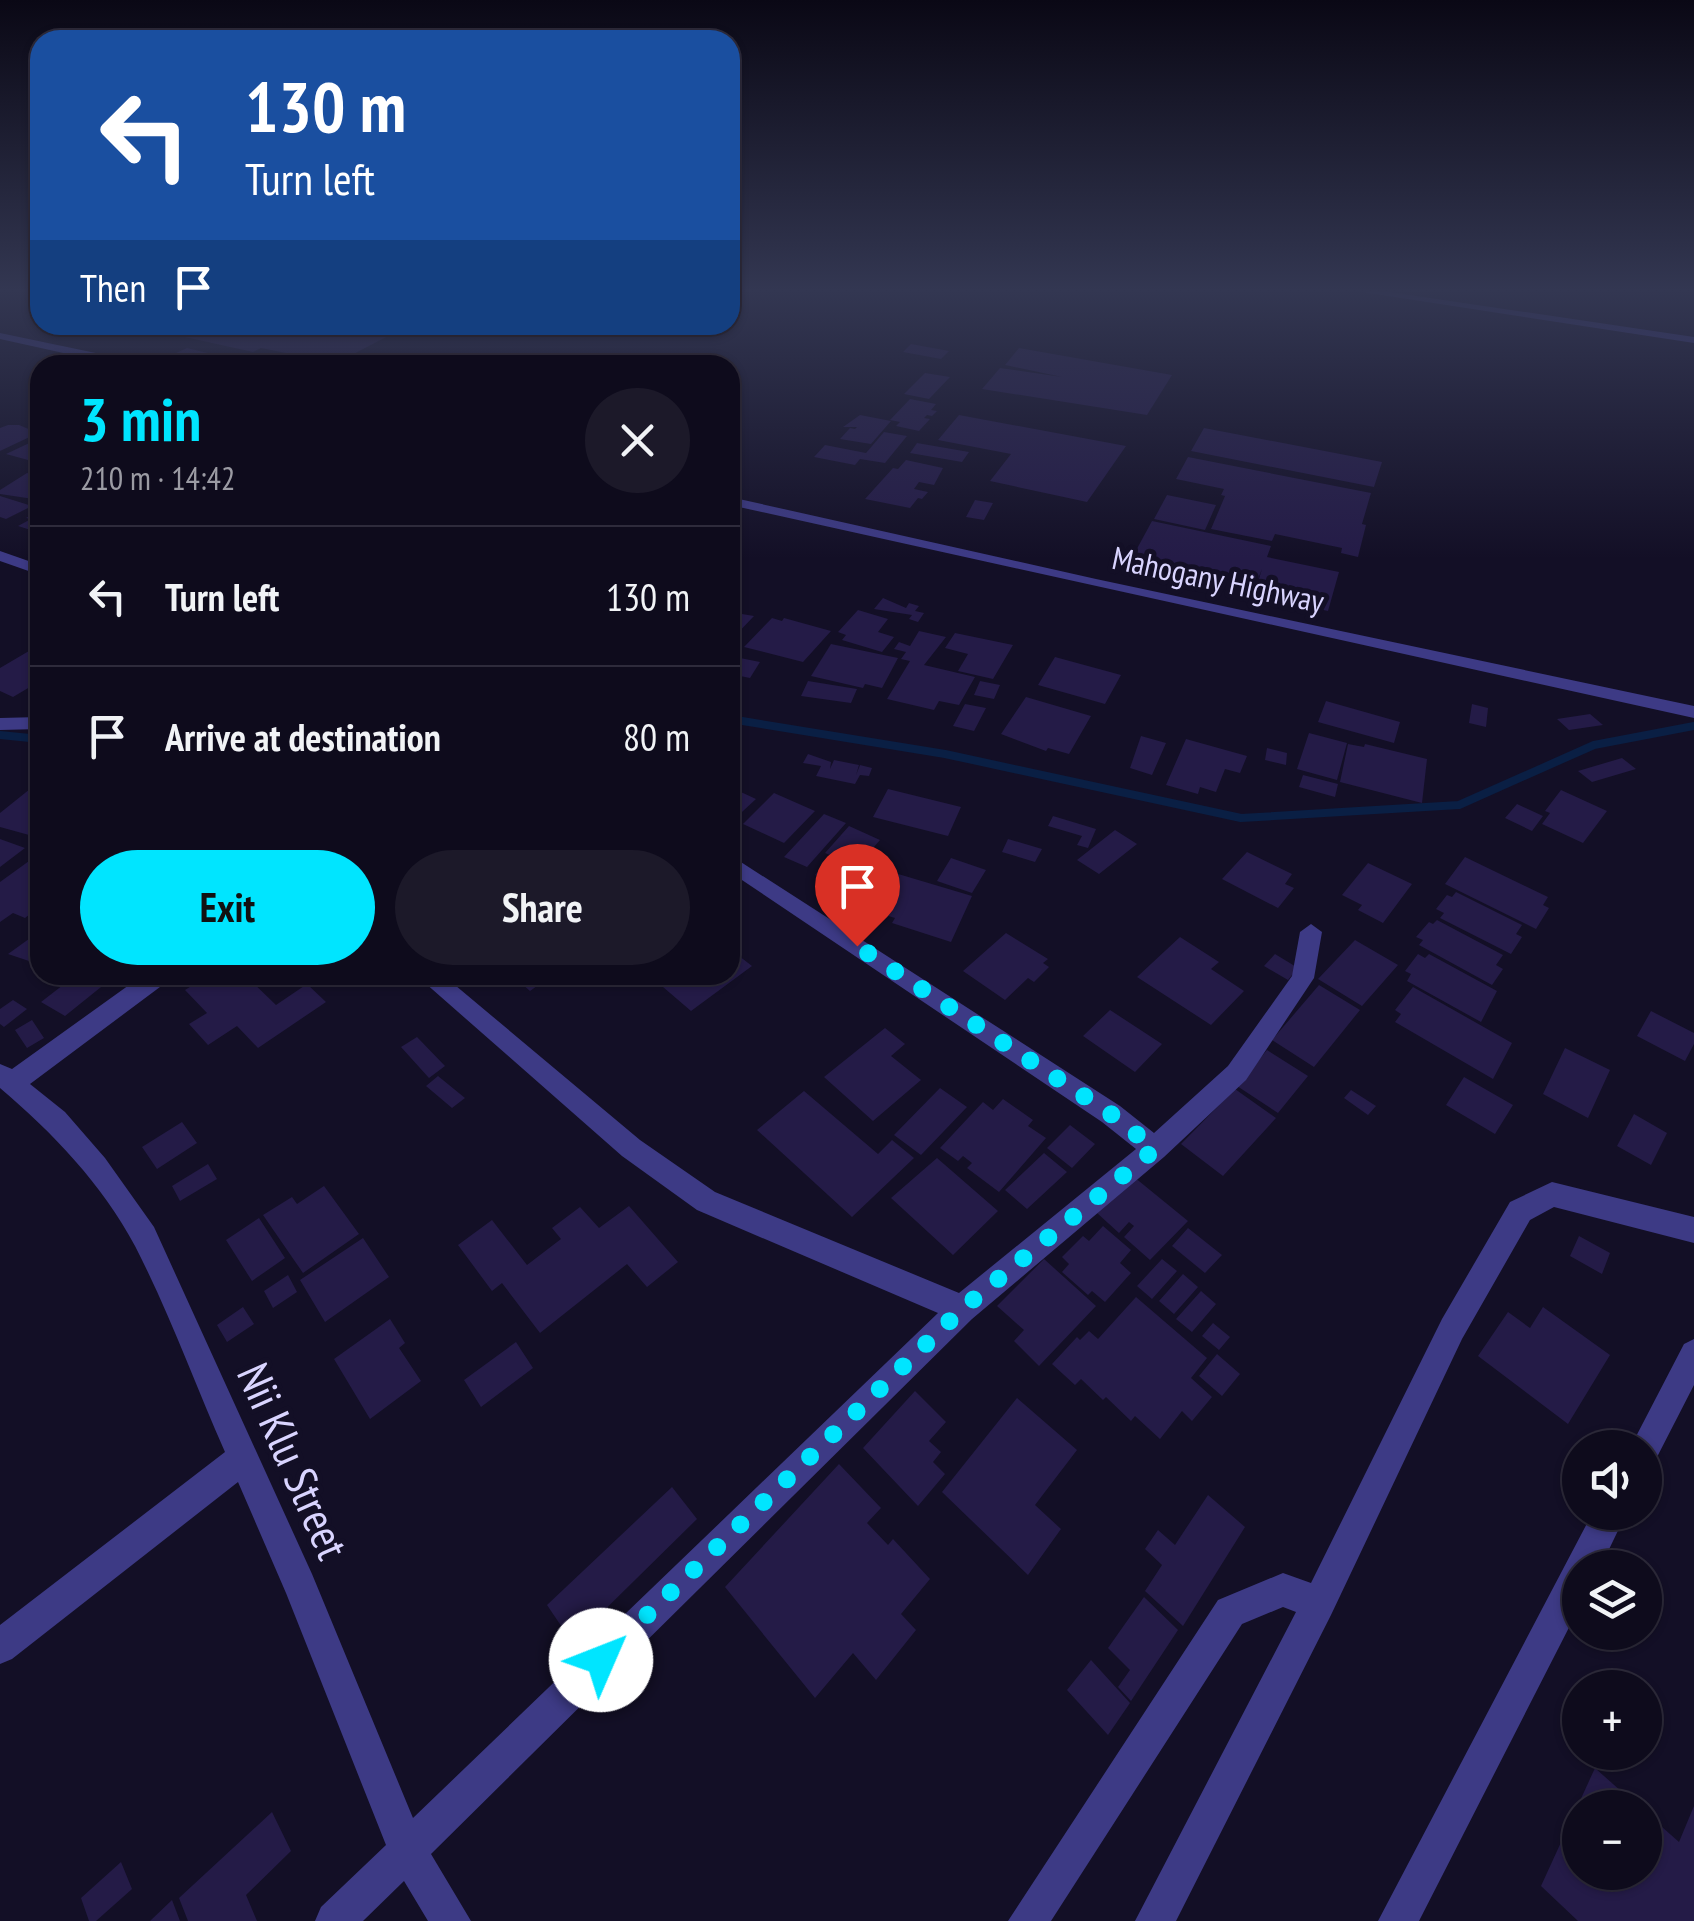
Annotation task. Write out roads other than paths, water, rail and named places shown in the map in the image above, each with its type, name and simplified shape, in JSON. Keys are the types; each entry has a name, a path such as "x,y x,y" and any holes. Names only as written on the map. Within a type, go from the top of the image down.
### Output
{"street":[{"name":"Mahogany Highway","path":"740,503 1694,712"},
{"path":"5,562 30,568"},
{"path":"0,724 30,723"},
{"path":"740,869 1111,1114 1155,1149"},
{"path":"334,1921 962,1309 1155,1149 1237,1073 1303,978 1311,932"},
{"path":"6,1079 145,985"},
{"path":"439,985 631,1148 706,1201 962,1309"},
{"name":"Nii Klu Street","path":"6,1079 56,1120 96,1166 144,1236 300,1586 407,1850 451,1921"},
{"path":"1154,1921 1320,1603 1452,1329 1520,1211 1552,1194 1694,1230"},
{"path":"1654,1430 1694,1354"},
{"path":"0,1647 243,1458"},
{"path":"1028,1921 1230,1612 1282,1590 1320,1603"},
{"path":"1398,1921 1562,1606"}],"waterway":[{"path":"740,721 945,754 1241,818 1459,805 1594,745 1694,726"},
{"path":"0,735 30,738"}]}
